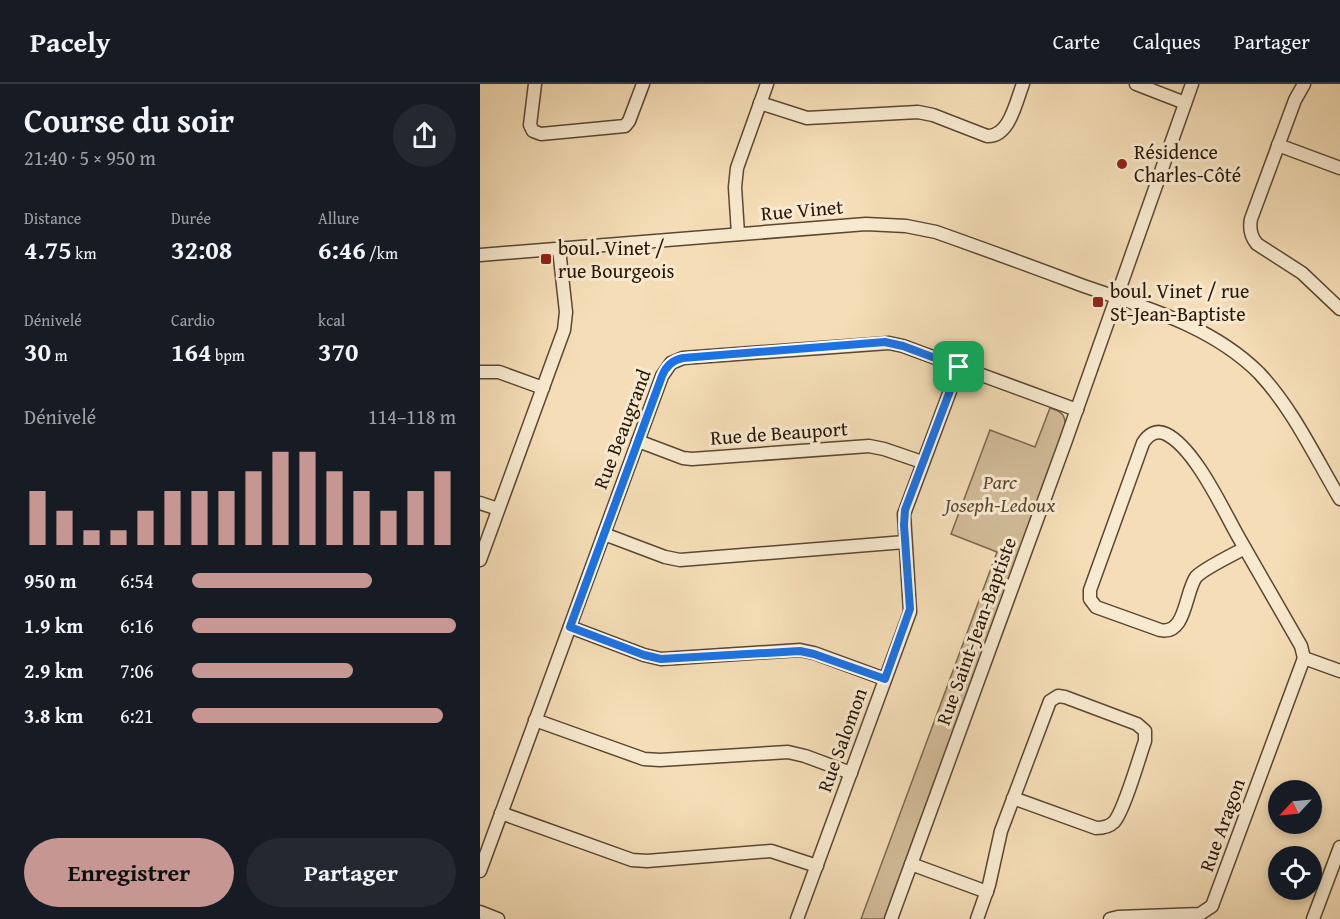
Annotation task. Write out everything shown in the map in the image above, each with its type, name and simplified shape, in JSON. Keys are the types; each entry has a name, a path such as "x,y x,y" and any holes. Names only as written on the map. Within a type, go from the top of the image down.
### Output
{"street":[{"path":"535,84 530,125 533,131 543,134 623,127 629,121 643,84"},
{"path":"738,234 736,168 767,84"},
{"path":"760,103 796,116 812,118 918,112 933,115 987,136 993,136 1001,133 1005,128 1023,84"},
{"path":"1136,84 1185,103"},
{"name":"Rue Saint-Jean-Baptiste","path":"891,919 1077,410 1192,84"},
{"path":"1304,84 1295,100 1278,145 1251,219 1250,229 1252,236 1260,246 1308,278 1340,309"},
{"path":"1278,145 1340,168"},
{"name":"Rue Vinet","path":"480,255 866,225 906,226 945,236 1116,297 1202,332 1227,347 1250,365 1270,386 1287,409 1340,499"},
{"path":"480,560 565,325 559,249"},
{"name":"Rue Beaugrand","path":"480,871 664,370 671,363 680,358 885,342 903,346 1077,410"},
{"name":"Rue Salomon","path":"797,919 910,609 904,514 959,367"},
{"path":"480,372 499,372 543,388"},
{"path":"1245,548 1197,576 1178,624 1170,630 1160,630 1099,608 1090,599 1090,590 1143,443 1153,433 1167,434 1192,458 1245,548 1301,646 1304,658 1340,672"},
{"name":"Rue de Beauport","path":"638,441 688,458 869,446 884,448 922,462"},
{"path":"480,502 498,509"},
{"path":"604,534 665,557 680,560 905,542"},
{"path":"570,627 644,655 661,659 800,651 885,679"},
{"name":"Rue Aragon","path":"1110,919 1118,916 1200,914 1212,906 1304,658"},
{"path":"977,919 987,892 1000,834 1013,798 1047,705 1054,698 1065,697 1137,723 1145,731 1145,741 1124,800 1116,818 1107,826 1096,828 1013,798"},
{"path":"535,720 644,759 788,752 851,773"},
{"path":"501,813 632,860 646,861 771,851 817,866"},
{"path":"1314,919 1340,847"},
{"path":"911,864 987,892"},
{"path":"480,912 498,919"}],"green space":[{"name":"Parc Joseph-Ledoux","path":"1050,408 1062,414 1065,426 884,919 861,919 997,552 951,534 990,430 1035,447"}],"place":[{"name":"Résidence Charles-Côté","path":"1122,164"},
{"name":"boul. Vinet / rue Bourgeois","path":"546,259"},
{"name":"boul. Vinet / rue St-Jean-Baptiste","path":"1098,302"}],"route":[{"path":"885,342 903,346 959,367 904,514 910,609 885,679 805,651 796,650 661,659 644,655 570,627 668,365 680,358 885,342"}]}
